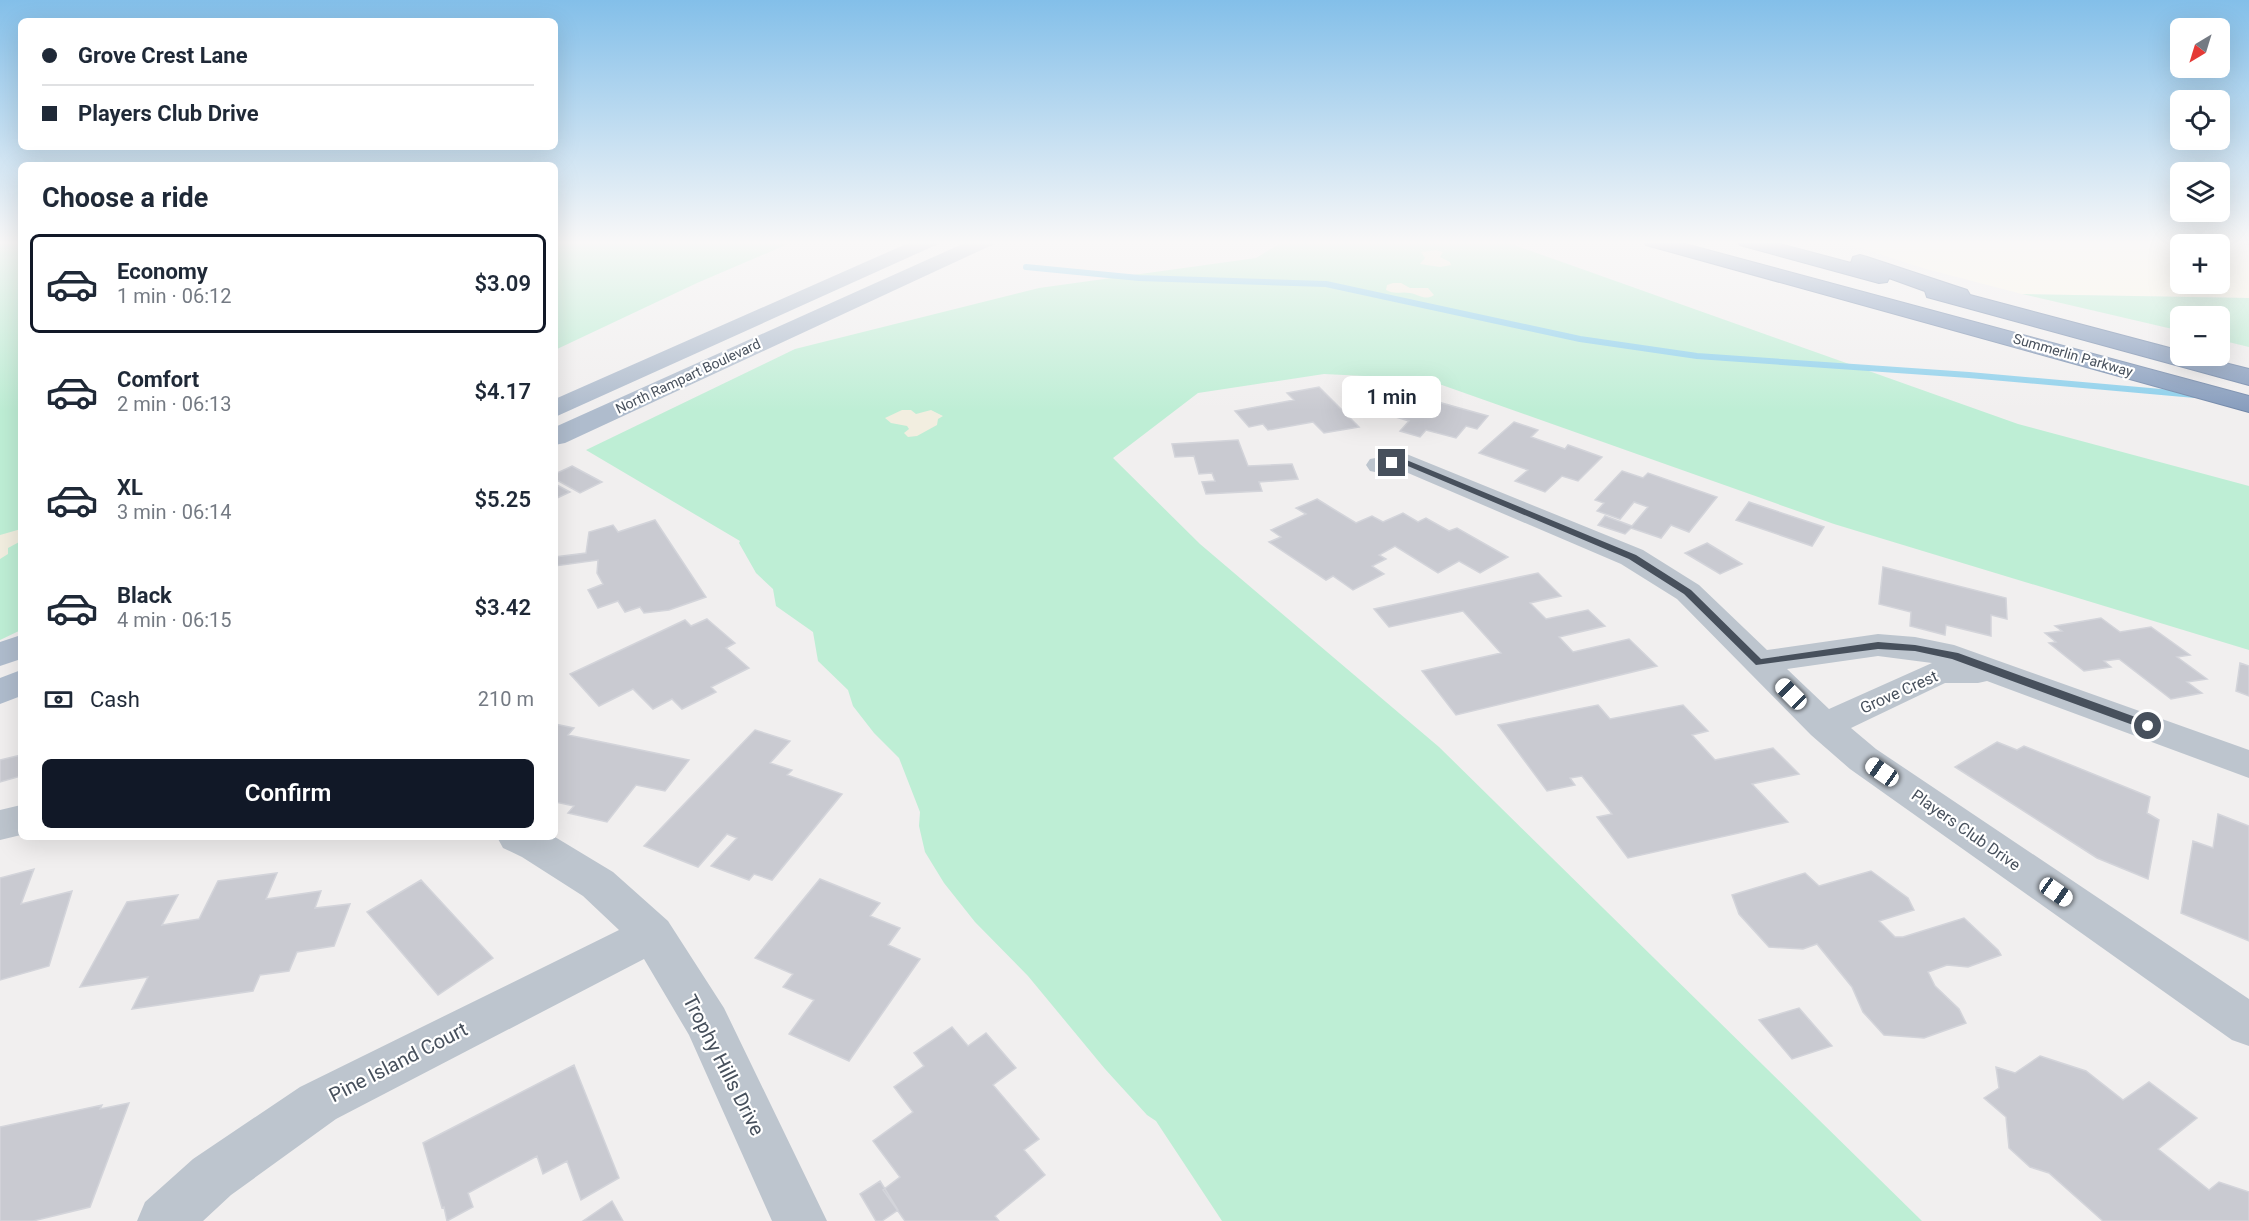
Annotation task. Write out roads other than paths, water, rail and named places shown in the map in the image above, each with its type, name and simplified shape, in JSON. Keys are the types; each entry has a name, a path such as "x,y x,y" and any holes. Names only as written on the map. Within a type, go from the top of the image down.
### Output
{"highway":[{"name":"Summerlin Parkway","path":"1868,298 2249,404"},
{"name":"Summerlin Parkway","path":"1956,298 2249,376"},
{"path":"1970,298 2029,318"}],"main road":[{"name":"North Rampart Boulevard","path":"558,408 802,298"},
{"name":"North Rampart Boulevard","path":"558,436 861,298"},
{"path":"0,656 18,647"},
{"path":"0,692 18,683"}],"street":[{"name":"Players Club Drive","path":"1380,465 1404,461 1632,557 1688,592 1824,726 1863,759 2249,1025"},
{"path":"1759,662 1878,645 1915,648 1954,656 2249,764"},
{"name":"Grove Crest","path":"1824,726 1940,672 1972,671 2046,688"},
{"path":"0,825 18,821"},
{"name":"Trophy Hills Drive","path":"524,840 598,884 652,934 706,1023 800,1221"},
{"name":"Pine Island Court","path":"164,1221 212,1177 318,1102 652,934"}],"waterway":[{"path":"1391,298 1580,339 1697,356 1969,375 2195,395"}]}
